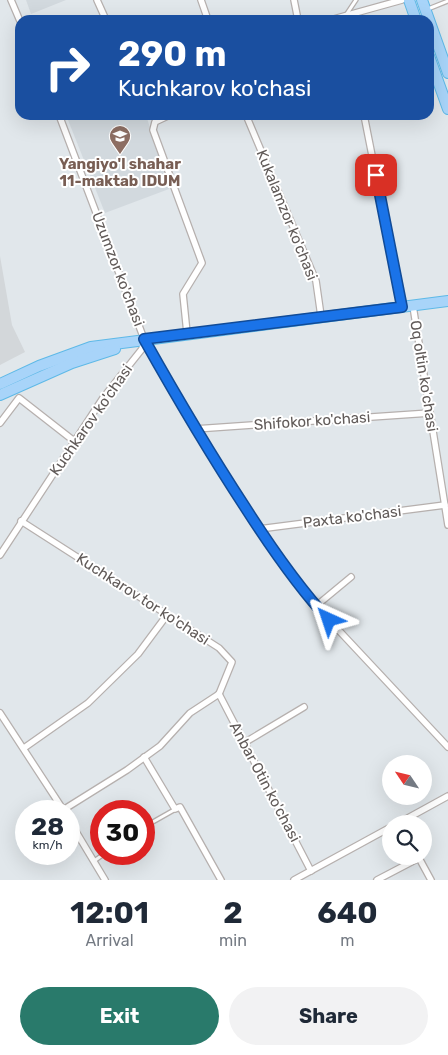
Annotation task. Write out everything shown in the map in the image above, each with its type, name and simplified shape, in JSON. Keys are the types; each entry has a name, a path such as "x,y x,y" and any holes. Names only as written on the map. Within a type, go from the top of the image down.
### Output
{"main road":[{"path":"409,0 414,15"},
{"path":"434,33 448,73"},
{"path":"434,70 448,109"},
{"path":"0,384 144,339 448,301"},
{"path":"0,395 41,371"}],"street":[{"path":"11,0 17,15"},
{"path":"98,0 104,15"},
{"path":"201,0 206,15"},
{"path":"294,0 297,15"},
{"path":"355,15 402,0"},
{"name":"Uzumzor ko'chasi","path":"61,120 144,339 195,429 259,529 316,606 448,746"},
{"path":"159,120 155,122 153,130 202,263 183,294 187,333"},
{"name":"Kukalamzor ko'chasi","path":"248,120 316,282 321,316"},
{"path":"365,120 402,307"},
{"name":"Oq oltin ko'chasi","path":"413,306 445,505"},
{"name":"Kuchkarov ko'chasi","path":"0,555 103,398 142,349 144,339"},
{"path":"0,423 19,398 74,441"},
{"name":"Shifokor ko'chasi","path":"195,429 430,413"},
{"path":"445,505 448,525"},
{"name":"Paxta ko'chasi","path":"259,529 445,505"},
{"name":"Kuchkarov tor ko'chasi","path":"21,521 219,648 232,662 219,694"},
{"path":"316,606 351,577"},
{"path":"24,748 88,703 138,654 167,615"},
{"path":"80,800 160,746 190,713 219,694"},
{"name":"Anbar Otin ko'chasi","path":"219,694 311,870"},
{"path":"244,743 304,707"},
{"path":"0,713 56,800"},
{"path":"144,757 175,809 180,807 221,880"},
{"path":"413,815 448,796"},
{"path":"294,880 382,832"},
{"path":"80,838 90,854"},
{"path":"378,880 419,858 430,880"},
{"path":"96,865 105,880"}],"lane":[{"path":"348,15 356,0"},
{"path":"424,5 448,0"},
{"path":"155,821 175,809"}],"shaded area":[{"path":"26,0 66,0 31,14"},
{"name":"Yangiyo'l shahar 11-maktab IDUM","path":"68,120 148,120 169,189 105,213"},
{"path":"0,256 12,325 25,352 0,365"}],"place":[{"name":"Yangiyo'l shahar 11-maktab IDUM","path":"120,155"}],"route":[{"path":"329,620 316,606 266,540 195,429 144,339 402,307 376,175"}]}
